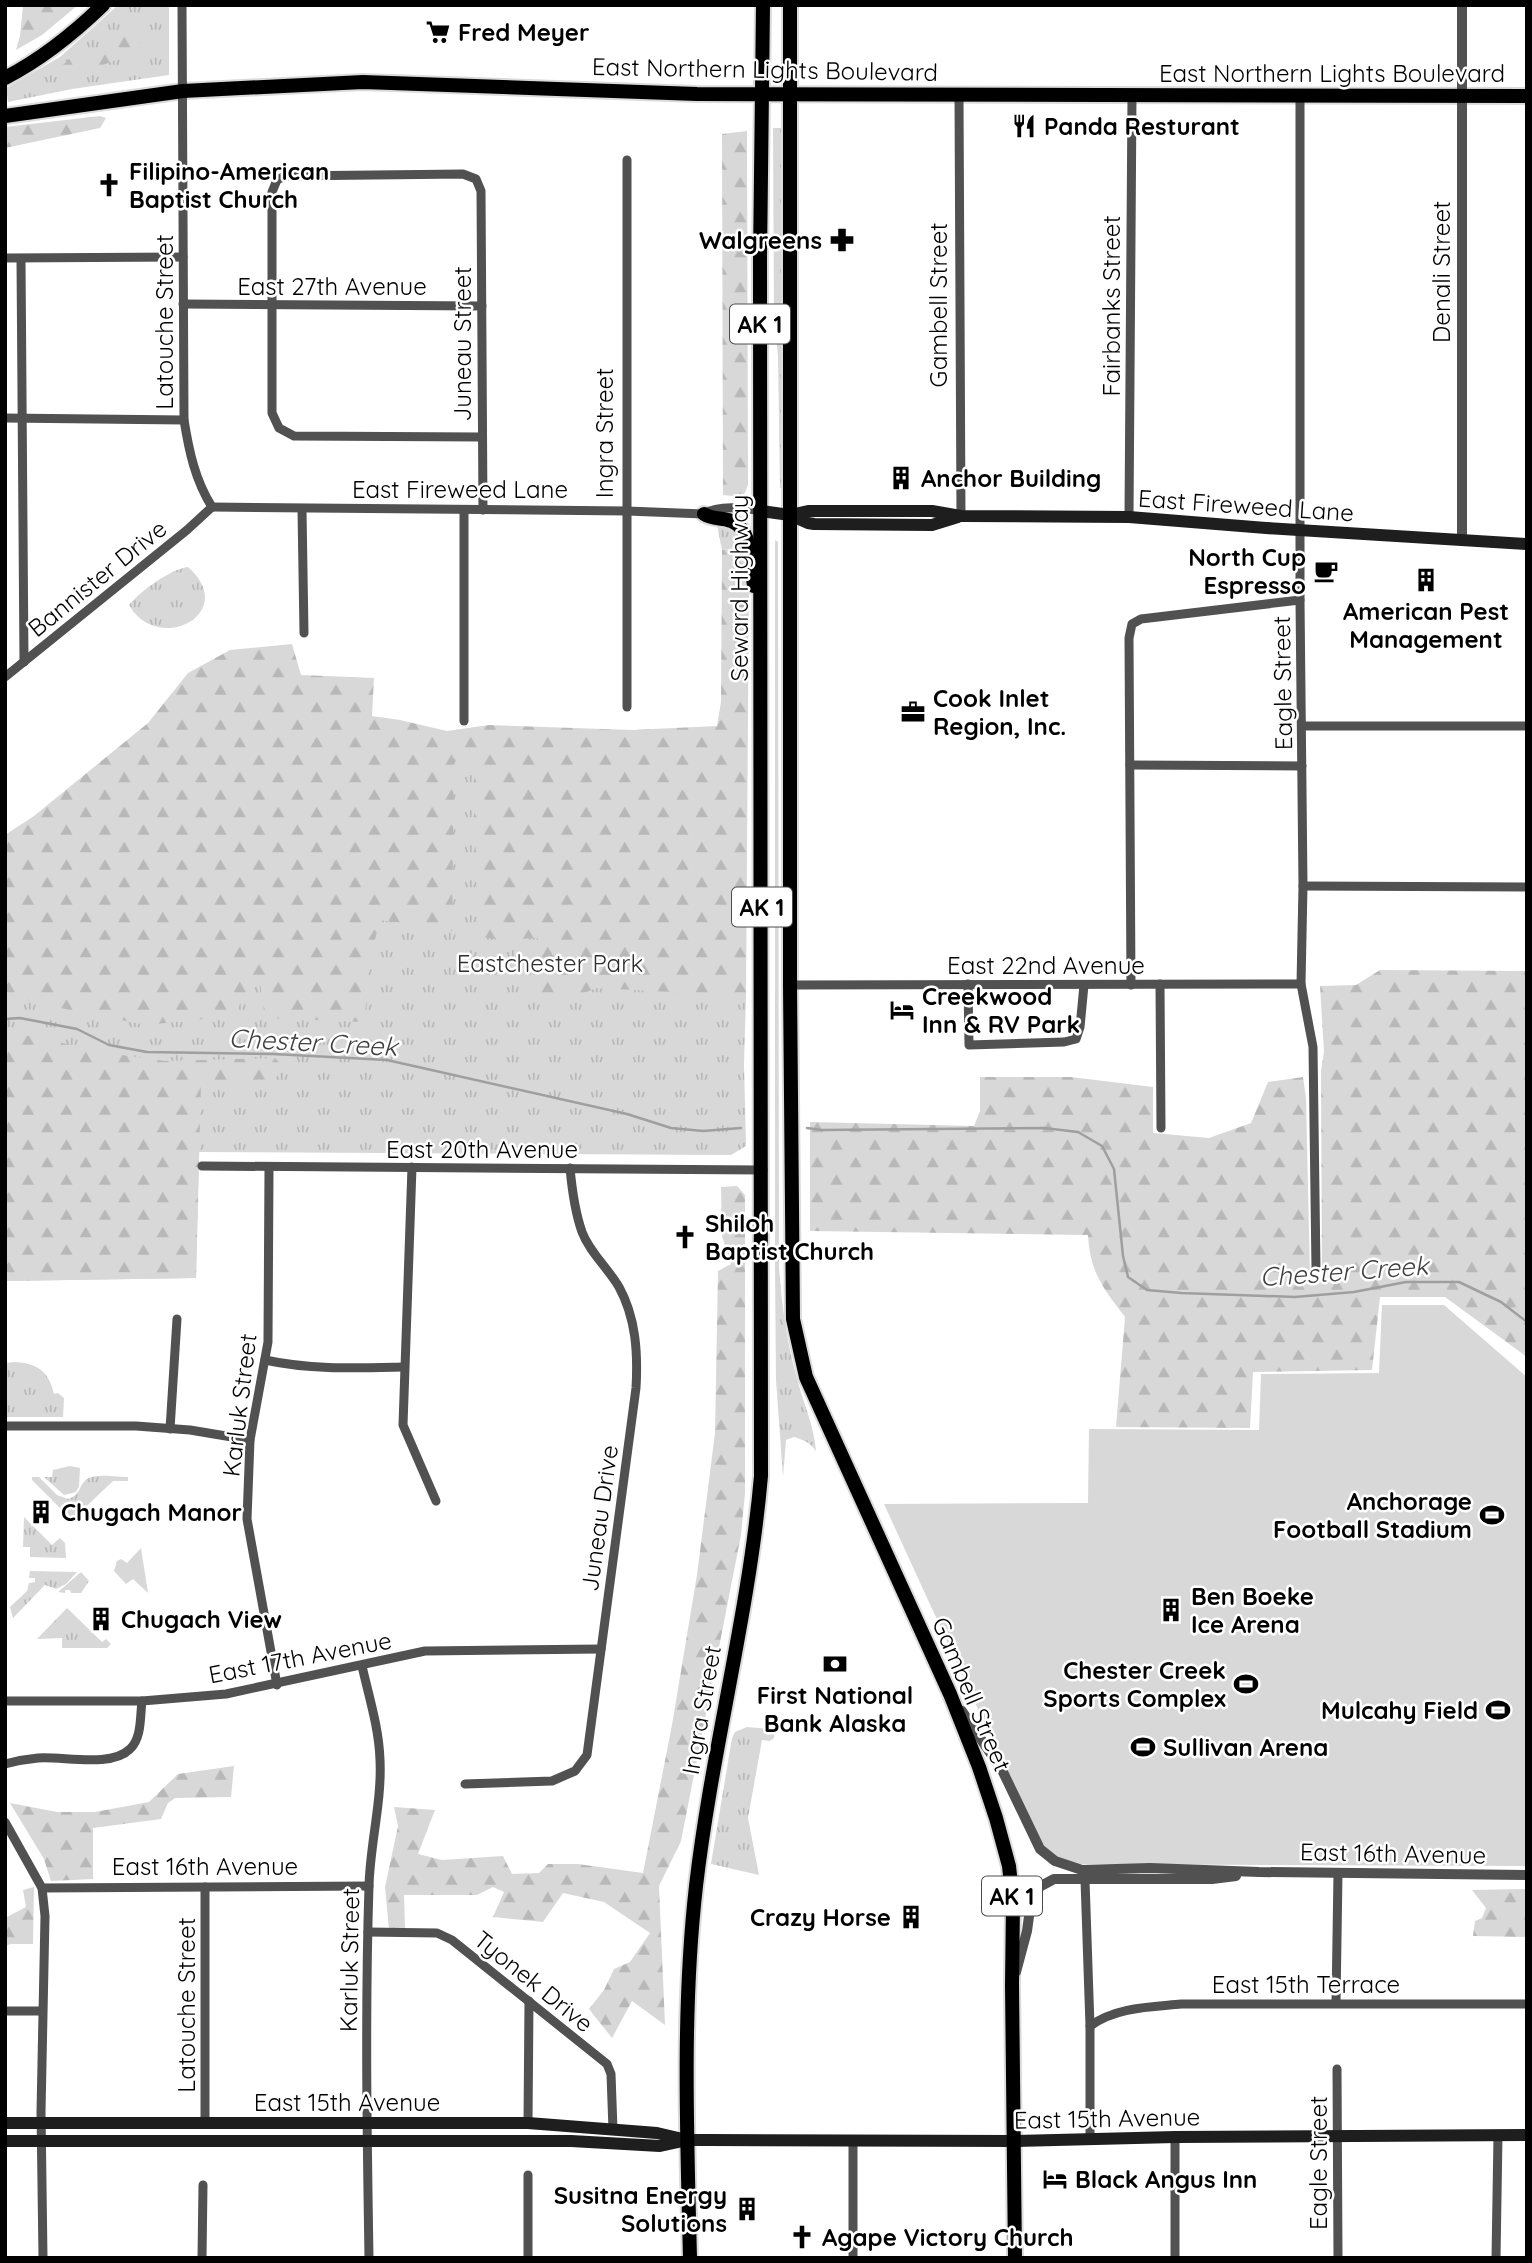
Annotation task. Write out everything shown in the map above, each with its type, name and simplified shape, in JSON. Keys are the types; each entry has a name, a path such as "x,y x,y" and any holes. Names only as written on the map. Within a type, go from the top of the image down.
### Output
{"main road":[{"path":"5,78 44,56 75,32 103,5"},
{"name":"Seward Highway","path":"763,5 760,259 763,1170"},
{"name":"Seward Highway","path":"790,5 791,1170"},
{"name":"East Northern Lights Boulevard","path":"5,116 183,90 363,82 762,95 1527,96"},
{"name":"East Fireweed Lane","path":"761,511 790,515 808,511 857,510 932,511 961,516 1129,517 1301,531 1527,544"},
{"path":"704,514 710,518 731,521 746,537 762,643"},
{"name":"Ingra Street","path":"690,2258 687,2140 690,1972 697,1884 720,1727 749,1581 761,1476 763,1170"},
{"name":"Gambell Street","path":"791,1170 793,1319 806,1377 950,1694 979,1767 1009,1867 1013,1903 1015,2258"},
{"name":"East 15th Avenue","path":"5,2123 528,2123 657,2133 687,2140"},
{"name":"East 15th Avenue","path":"5,2141 571,2141 660,2146 687,2140 1014,2141 1175,2137 1527,2135"}],"street":[{"name":"Latouche Street","path":"183,5 184,420 189,451 200,487 212,507"},
{"name":"Denali Street","path":"1462,5 1462,539"},
{"name":"Gambell Street","path":"959,95 961,516"},
{"name":"Fairbanks Street","path":"1129,517 1132,95"},
{"name":"Eagle Street","path":"1300,95 1300,600 1303,726 1301,984 1313,1047 1316,1269"},
{"name":"Ingra Street","path":"627,160 627,707"},
{"name":"Juneau Street","path":"270,304 272,192 277,180 285,176 450,174 463,174 476,179 481,191 483,510"},
{"path":"5,258 183,257"},
{"path":"21,259 24,662"},
{"name":"East 27th Avenue","path":"183,304 482,306"},
{"path":"270,304 272,413 279,428 294,436 481,437"},
{"path":"5,418 184,420"},
{"name":"East Fireweed Lane","path":"212,507 704,514 712,510 761,511"},
{"name":"Bannister Drive","path":"5,677 212,507"},
{"path":"302,510 304,633"},
{"path":"464,510 464,721"},
{"path":"1130,985 1129,638 1132,624 1141,619 1300,600"},
{"path":"1303,726 1527,726"},
{"path":"1130,765 1302,766"},
{"path":"1303,886 1527,887"},
{"path":"968,984 970,1045 1076,1040 1084,985"},
{"path":"1160,984 1161,1128"},
{"name":"East 22nd Avenue","path":"790,985 1301,984"},
{"name":"East 20th Avenue","path":"202,1166 763,1170"},
{"path":"412,1167 403,1425 436,1500"},
{"name":"Karluk Street","path":"269,1168 268,1342 250,1440 247,1519 277,1685"},
{"name":"Juneau Drive","path":"465,1784 552,1781 575,1771 587,1755 638,1357 632,1316 618,1286 583,1235 575,1208 569,1168"},
{"path":"170,1429 177,1319"},
{"path":"265,1360 330,1368 404,1367"},
{"path":"5,1426 136,1426 250,1440"},
{"name":"East 17th Avenue","path":"5,1701 142,1702 226,1694 425,1651 601,1649"},
{"name":"Karluk Street","path":"362,1666 377,1729 380,1760 369,1886 369,2258"},
{"name":"East 16th Avenue","path":"950,1694 1003,1772 1040,1849 1055,1861 1082,1870 1150,1868 1527,1875"},
{"path":"5,1764 40,1758 107,1759 120,1756 131,1749 138,1736 142,1702"},
{"path":"5,1822 34,1869 42,1888 45,1916 41,2123 43,2258"},
{"name":"East 16th Avenue","path":"1012,1985 1027,1931 1032,1894 1041,1886 1055,1880 1212,1879 1259,1872"},
{"path":"1336,2003 1338,1873"},
{"path":"1085,1880 1090,2026 1090,2139"},
{"name":"East 16th Avenue","path":"42,1888 369,1886"},
{"name":"Latouche Street","path":"205,1887 205,2123"},
{"name":"Tyonek Drive","path":"368,1932 437,1933 452,1940 607,2064 611,2074 613,2130"},
{"path":"528,2123 529,2001"},
{"name":"East 15th Terrace","path":"1090,2026 1104,2016 1139,2008 1181,2004 1527,2004"},
{"path":"5,2011 43,2011"},
{"name":"Eagle Street","path":"1336,2069 1338,2258"},
{"path":"1496,2258 1498,2135"},
{"path":"1175,2137 1175,2258"},
{"path":"853,2140 853,2258"},
{"path":"528,2175 528,2258"},
{"path":"202,2185 202,2258"}],"green space":[{"path":"23,5 78,5 42,35 16,50"},
{"path":"118,5 169,5 169,75 72,89 8,102 6,88 60,57"},
{"path":"126,32 138,34 142,48 128,68 118,59 103,65 53,75 73,55 119,42"},
{"path":"100,116 106,118 100,128 5,148 5,127"},
{"path":"773,128 783,128 783,488 780,488 778,356 774,315"},
{"path":"747,131 748,485 743,497 723,495 722,134"},
{"path":"717,525 726,525 737,530 743,548 722,550"},
{"path":"775,540 778,542 779,1268 788,1340 816,1451 809,1443 800,1439 794,1437 786,1440 783,1477 776,1380 775,1267"},
{"path":"743,548 749,571 746,996 596,988 577,996 534,1000 533,977 538,938 500,940 477,936 474,758 454,759 452,931 380,920 371,955 364,1022 265,1018 260,983 251,983 234,1016 146,1025 36,1003 5,993 5,835 34,816 148,723 188,673 230,650 292,644 301,675 374,678 372,716 447,731 489,725 632,730 717,726 721,702 722,550"},
{"path":"188,567 202,584 205,600 200,613 189,622 174,628 158,627 142,620 129,605 156,582"},
{"name":"Eastchester Park","path":"406,744 735,751 742,995 746,996 746,1146 731,1155 199,1152 196,1278 5,1281 5,948"},
{"path":"1380,970 1527,971 1527,1357 1445,1297 1380,1297 1372,1370 1253,1372 1250,1428 1116,1427 1125,1317 1099,1279 1089,1248 1088,1235 810,1231 810,1122 974,1126 980,1111 980,1077 1071,1077 1153,1087 1153,1133 1209,1138 1251,1123 1268,1082 1303,1077 1306,1098 1310,1275 1322,1276 1321,1071 1324,1052 1320,986 1356,985"},
{"path":"5,1031 115,1054 165,1061 275,1058 285,1069 274,1079 201,1083 196,1278 5,1281"},
{"path":"737,1186 745,1195 745,1493 741,1535 681,1841 659,1886 665,2025 632,2001 612,2038 589,2009 604,1990 614,1969 630,1962 650,1933 604,1902 563,1893 543,1922 493,1917 504,1892 493,1887 477,1895 404,1895 405,1928 389,1929 385,1887 398,1826 394,1807 435,1810 418,1854 442,1860 503,1856 512,1874 539,1873 548,1864 578,1864 643,1873 672,1725 697,1575 715,1433 718,1271 731,1264 722,1236 721,1187"},
{"name":"Chester Creek Sports Complex","path":"1382,1305 1444,1305 1527,1377 1527,1866 1049,1864 884,1504 1088,1503 1089,1429 1259,1430 1261,1374 1379,1373"},
{"path":"5,1363 29,1364 45,1374 54,1394 58,1393 64,1398 63,1417 5,1417"},
{"path":"70,1466 80,1468 79,1486 76,1492 64,1495 44,1477 52,1477 53,1470"},
{"path":"32,1477 39,1477 57,1495 68,1499 91,1477 128,1477 128,1481 113,1481 71,1519"},
{"path":"24,1517 52,1545 60,1538 65,1543 66,1558 30,1557 30,1547 23,1547"},
{"path":"141,1548 148,1593 133,1579 126,1584 114,1571 117,1561 121,1559 127,1563"},
{"path":"30,1571 77,1572 66,1584 56,1589 45,1585 13,1618 10,1607 27,1591 29,1583 35,1582 35,1578 29,1578"},
{"path":"81,1572 89,1581 81,1593 71,1593 70,1590 65,1590 65,1593 58,1592"},
{"path":"67,1608 102,1642 106,1639 111,1644 107,1648 62,1648 62,1638 37,1639"},
{"path":"747,1727 770,1729 774,1732 774,1738 770,1741 762,1740 748,1818 759,1875 711,1864 732,1738 735,1732"},
{"path":"234,1766 231,1797 175,1798 168,1803 161,1819 93,1828 93,1879 51,1881 44,1859 10,1803 57,1812 95,1812 149,1802 178,1774"},
{"path":"34,1887 33,1944 5,1946 5,1918 26,1907 23,1890"},
{"path":"1527,1889 1527,1937 1473,1936 1475,1921 1482,1918 1486,1908 1472,1890"}],"waterway":[{"name":"Chester Creek","path":"5,1019 20,1018 77,1029 109,1045 147,1052 273,1054 387,1060 627,1114 671,1128 703,1131 741,1128"},
{"name":"Chester Creek","path":"807,1128 1044,1128 1078,1132 1102,1146 1114,1169 1123,1256 1128,1277 1147,1290 1295,1297 1354,1292 1406,1282 1459,1282 1501,1302 1527,1322"}],"place":[{"name":"Fred Meyer","path":"438,32"},
{"name":"Panda Resturant","path":"1024,126"},
{"name":"Filipino-American Baptist Church","path":"109,185"},
{"name":"Walgreens","path":"842,240"},
{"name":"Anchor Building","path":"901,478"},
{"name":"North Cup Espresso","path":"1326,571"},
{"name":"American Pest Management","path":"1426,580"},
{"name":"Cook Inlet Region, Inc.","path":"913,712"},
{"name":"Creekwood Inn & RV Park","path":"902,1010"},
{"name":"Shiloh Baptist Church","path":"685,1237"},
{"name":"Chugach Manor","path":"41,1512"},
{"name":"Anchorage Football Stadium","path":"1492,1515"},
{"name":"Ben Boeke Ice Arena","path":"1171,1610"},
{"name":"Chugach View","path":"101,1619"},
{"name":"First National Bank Alaska","path":"835,1664"},
{"name":"Chester Creek Sports Complex","path":"1246,1684"},
{"name":"Mulcahy Field","path":"1498,1710"},
{"name":"Sullivan Arena","path":"1143,1747"},
{"name":"Crazy Horse","path":"911,1917"},
{"name":"Black Angus Inn","path":"1055,2179"},
{"name":"Susitna Energy Solutions","path":"747,2209"},
{"name":"Agape Victory Church","path":"802,2237"}]}
